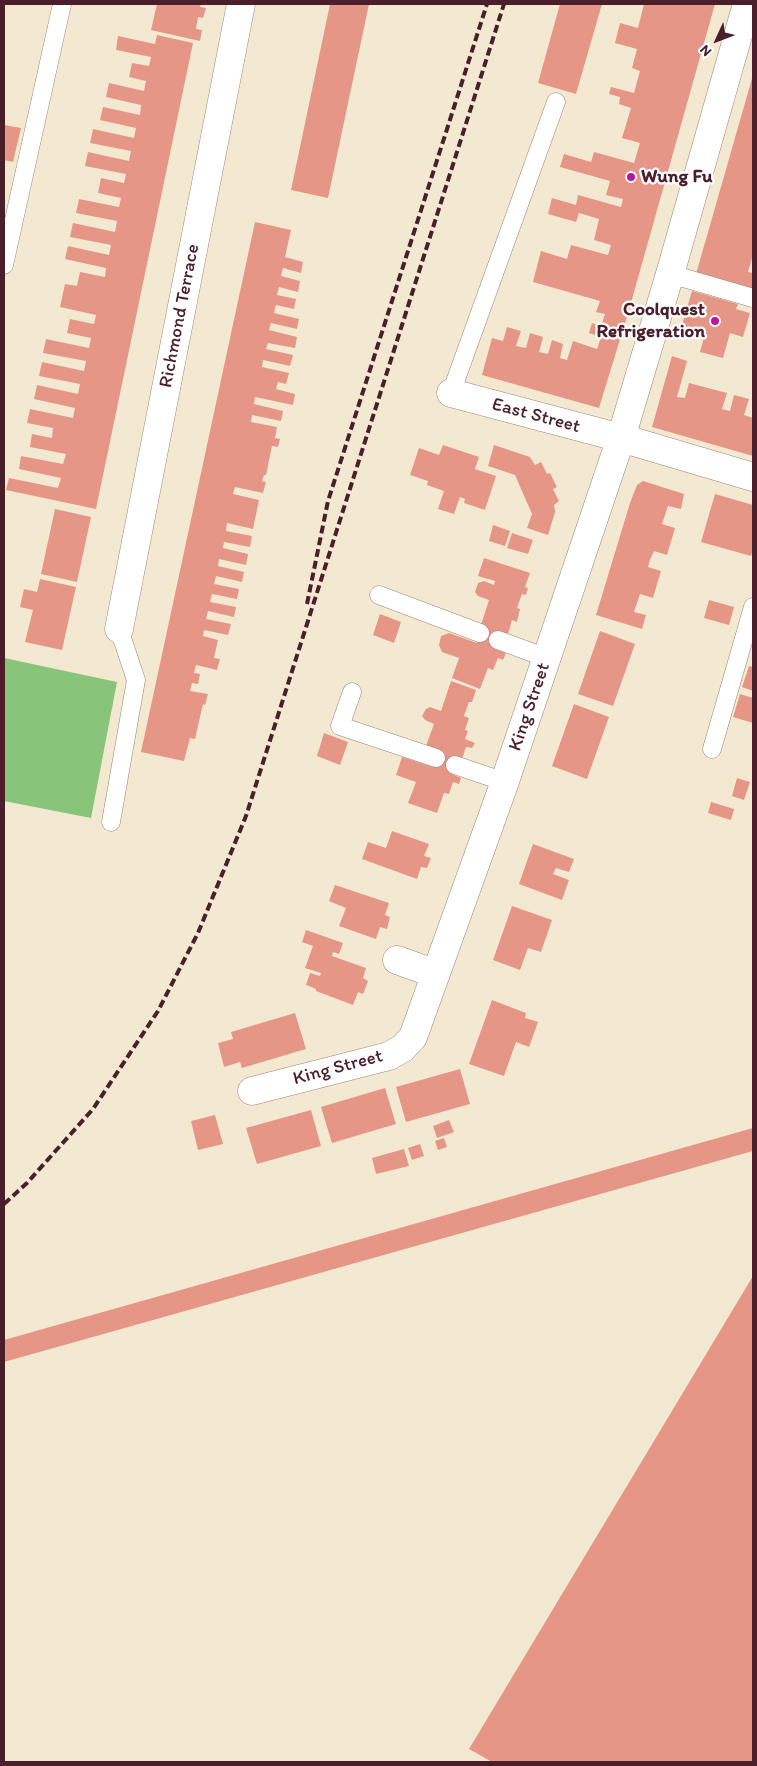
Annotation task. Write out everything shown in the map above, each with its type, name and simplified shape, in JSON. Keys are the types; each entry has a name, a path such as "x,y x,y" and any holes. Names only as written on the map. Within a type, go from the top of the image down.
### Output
{"street":[{"name":"Richmond Terrace","path":"119,629 241,4"},
{"name":"King Street","path":"252,1091 388,1056 403,1048 413,1037 505,782 621,438 670,274 745,42 747,4"},
{"name":"East Street","path":"451,393 621,438 753,478"},
{"path":"397,960 436,974"}],"lane":[{"path":"4,265 62,4"},
{"path":"451,393 556,102"},
{"path":"670,274 753,298"},
{"path":"379,595 480,633"},
{"path":"712,749 753,607"},
{"path":"111,822 136,680 119,629"},
{"path":"498,640 547,658"},
{"path":"352,692 340,726 436,758"},
{"path":"455,765 505,782"}],"green space":[{"path":"4,658 117,682 91,818 4,801"}],"building":[{"path":"157,4 201,4 200,7 206,8 203,18 198,17 196,29 202,30 200,41 151,30"},
{"path":"330,4 369,4 328,198 291,190"},
{"path":"560,4 602,4 576,94 538,83"},
{"path":"644,4 715,4 629,310 599,408 482,375 492,338 503,341 507,327 521,331 516,346 526,348 530,333 543,337 539,352 548,354 552,340 563,344 560,358 567,360 573,341 597,349 601,337 589,333 592,323 601,326 605,314 596,312 600,301 533,282 541,251 567,259 571,245 608,255 611,245 594,240 599,219 579,213 576,222 548,214 552,198 576,205 578,195 621,207 623,199 606,195 610,181 560,167 564,154 591,162 594,152 634,163 640,143 622,138 631,108 619,104 620,97 609,94 611,87 634,93 640,71 632,68 637,49 615,43 620,23 638,28"},
{"path":"157,35 193,43 96,509 6,490 9,478 58,488 61,478 19,469 21,456 63,464 66,454 30,447 32,434 52,438 53,428 27,423 30,409 73,418 75,408 34,399 37,385 78,394 80,384 39,376 42,362 84,371 86,361 43,353 46,339 89,348 91,338 67,333 70,319 94,324 96,315 60,307 65,284 77,286 80,272 105,277 106,268 65,259 68,246 109,255 111,245 70,237 73,223 115,232 117,221 76,213 79,199 119,207 121,198 98,193 101,178 124,183 126,174 85,166 88,152 129,161 131,151 90,143 93,129 134,138 136,128 100,120 103,107 140,115 141,105 106,97 109,83 144,91 146,81 129,77 132,63 149,66 151,57 116,50 118,36 155,44"},
{"path":"753,75 753,255 748,272 753,273 753,290 696,274"},
{"path":"4,125 21,128 13,162 4,160"},
{"path":"255,222 291,230 285,257 303,262 301,273 283,268 281,276 300,281 298,292 279,287 277,295 296,299 294,309 276,305 274,313 299,319 297,329 271,323 269,330 297,337 295,348 268,343 266,349 293,355 290,366 263,360 262,367 289,373 286,384 278,382 276,389 295,394 293,405 255,397 254,404 283,411 281,421 252,415 251,422 277,427 275,438 280,439 278,447 272,446 266,475 264,475 262,481 266,482 263,493 235,487 233,494 259,500 253,529 227,523 226,531 252,536 250,547 224,542 223,548 248,554 246,565 219,559 218,566 244,572 242,582 216,576 214,584 239,589 237,599 212,594 210,602 236,607 234,617 208,611 206,619 231,624 228,635 204,630 203,636 218,640 214,658 220,659 217,670 196,665 194,673 200,674 198,684 192,683 190,691 208,694 205,705 203,704 195,739 190,738 184,761 141,752"},
{"name":"Coolquest Refrigeration","path":"692,291 738,304 736,309 750,313 743,337 730,333 723,358 700,352 705,334 681,328"},
{"path":"672,356 687,361 677,397 685,398 689,383 727,393 722,409 730,411 734,395 749,399 744,415 753,418 753,456 652,427"},
{"path":"443,445 479,457 475,469 496,476 485,510 464,503 465,499 460,497 454,514 438,509 444,491 427,485 428,481 410,475 419,448 439,455"},
{"path":"494,445 530,457 535,465 541,462 547,474 550,473 557,487 553,489 559,501 554,505 555,512 548,535 527,528 532,514 515,475 488,466"},
{"path":"643,481 684,494 681,509 668,506 662,524 675,528 667,555 654,551 650,560 648,567 661,571 653,598 640,594 634,612 646,615 642,629 596,615 630,503 637,485"},
{"path":"715,494 753,505 753,549 751,556 701,542"},
{"path":"55,509 91,517 77,582 41,574"},
{"path":"493,525 510,531 505,546 489,541"},
{"path":"512,533 533,540 528,554 507,548"},
{"path":"484,558 530,573 525,587 528,588 526,595 522,594 517,608 520,609 517,622 512,620 508,634 501,632 495,649 506,653 503,660 498,658 493,670 488,668 480,689 452,678 459,658 442,652 439,645 441,636 449,633 477,643 489,600 478,596 475,592 478,583 484,581 494,585 495,581 478,576"},
{"path":"40,579 76,587 62,650 25,642 33,610 20,607 24,589 37,592"},
{"path":"709,600 734,607 729,625 704,618"},
{"path":"380,614 401,622 394,643 373,635"},
{"path":"600,631 635,644 613,706 578,694"},
{"path":"749,666 753,667 753,691 742,687"},
{"path":"451,681 476,690 464,716 469,718 465,730 468,731 465,739 475,743 472,748 466,747 462,759 458,757 452,774 461,778 459,784 453,782 449,794 444,793 437,813 408,803 416,782 396,775 402,757 433,767 439,750 426,746 434,724 425,720 422,716 426,709 430,707 441,711"},
{"path":"740,694 753,698 753,723 733,717"},
{"path":"574,704 609,717 587,779 552,766"},
{"path":"324,733 348,742 340,765 317,756"},
{"path":"737,778 750,782 744,800 732,796"},
{"path":"711,802 734,809 731,820 708,813"},
{"path":"392,831 429,844 424,856 431,858 427,868 421,867 417,879 362,859 368,842 386,848"},
{"path":"533,844 574,859 569,872 556,868 553,874 569,880 562,900 519,884"},
{"path":"335,885 389,903 385,915 390,917 387,929 380,927 376,939 339,926 346,908 329,901"},
{"path":"512,906 552,920 541,952 528,948 520,970 493,960"},
{"path":"306,930 343,943 339,954 333,952 332,956 366,968 363,978 368,981 363,994 358,992 353,1005 316,991 316,989 306,985 310,973 320,976 321,973 305,968 313,946 302,942"},
{"path":"492,1000 526,1013 525,1018 538,1022 529,1047 516,1042 504,1076 469,1064"},
{"path":"295,1013 306,1049 242,1068 240,1062 224,1067 218,1043 233,1039 231,1032"},
{"path":"460,1069 470,1104 406,1122 396,1087"},
{"path":"385,1088 396,1124 332,1143 321,1107"},
{"path":"311,1110 321,1146 257,1164 246,1128"},
{"path":"215,1115 223,1144 198,1150 191,1121"},
{"path":"449,1120 454,1132 437,1138 433,1126"},
{"path":"753,1128 753,1151 4,1362 4,1340"},
{"path":"444,1138 447,1147 438,1150 435,1141"},
{"path":"420,1144 424,1156 412,1160 408,1148"},
{"path":"404,1149 409,1166 376,1174 372,1158"},
{"path":"753,1276 753,1762 492,1762 469,1749"}],"railway":[{"path":"307,604 328,501 487,4"},
{"path":"4,1204 27,1183 93,1109 158,1011 198,933 246,816 504,4"}],"place":[{"name":"Wung Fu","path":"631,177"},
{"name":"Coolquest Refrigeration","path":"715,321"}]}
